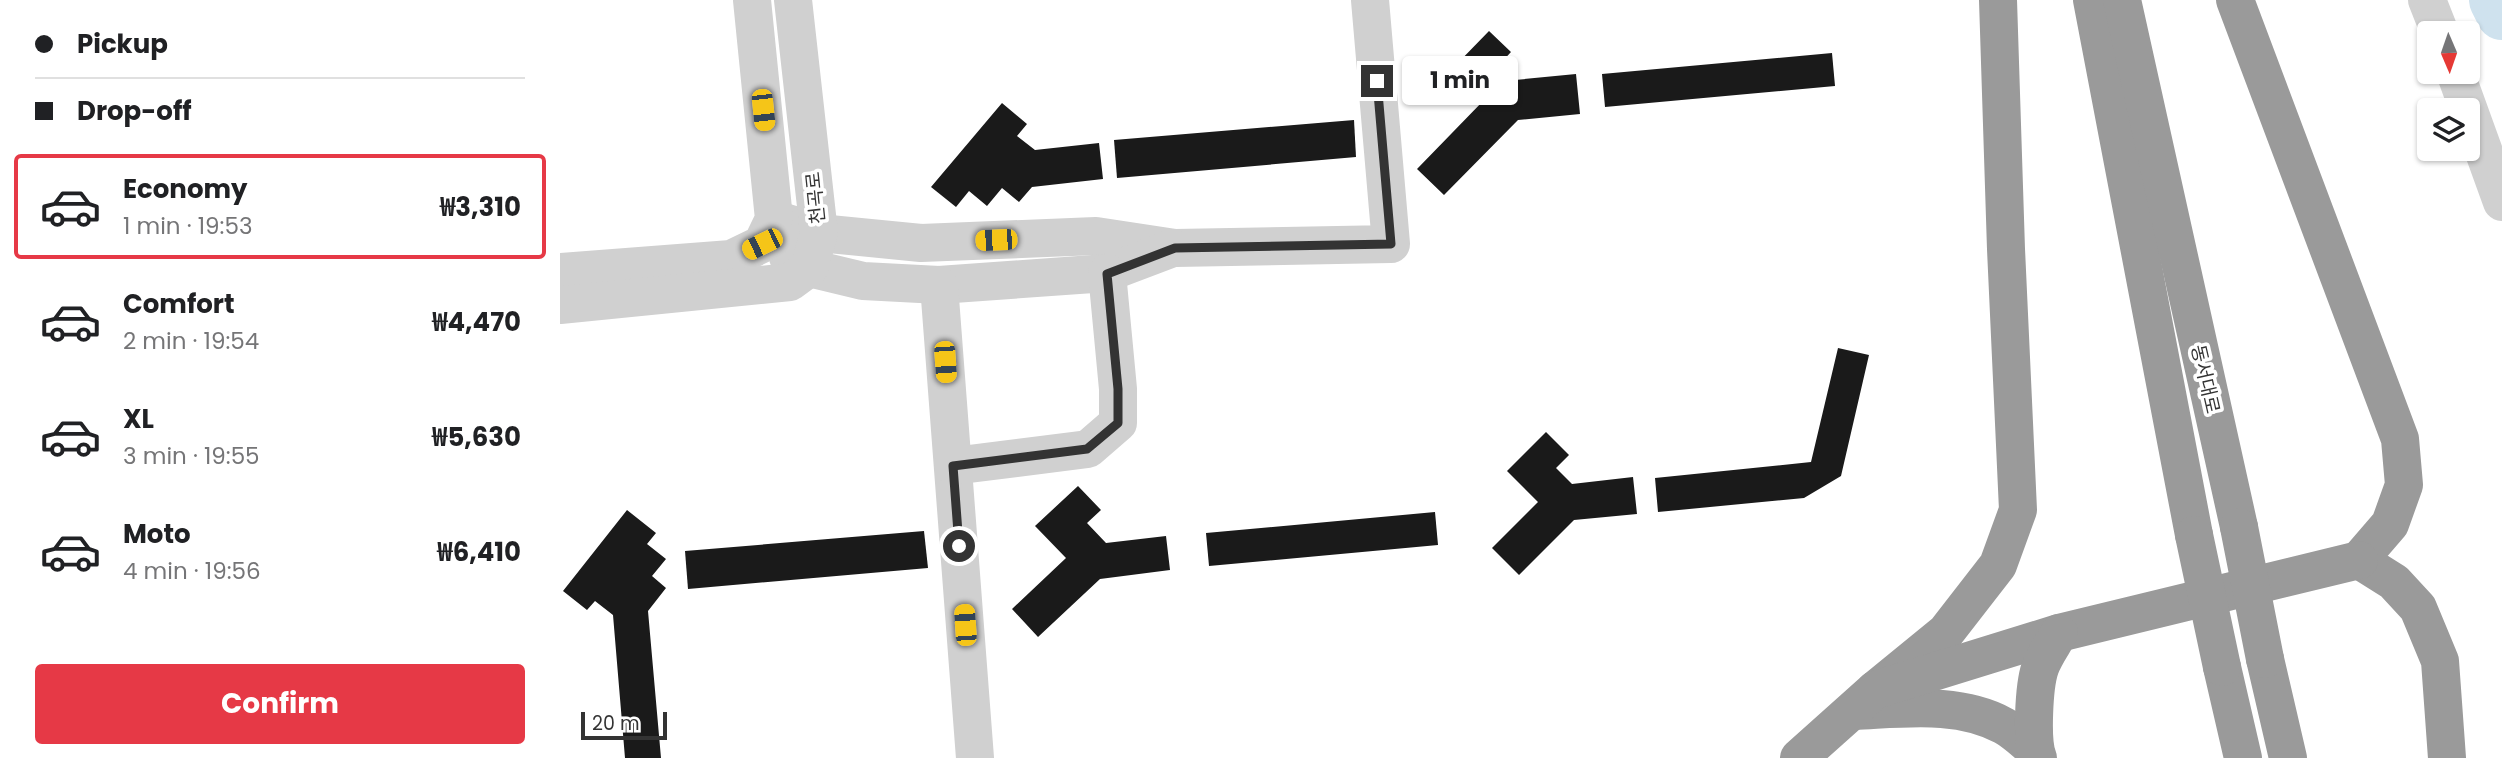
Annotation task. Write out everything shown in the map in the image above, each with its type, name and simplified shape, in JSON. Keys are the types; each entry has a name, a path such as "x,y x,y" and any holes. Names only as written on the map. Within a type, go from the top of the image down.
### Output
{"highway":[{"path":"1799,758 1945,632 1998,565 2018,510 1998,0"},
{"name":"동서대로","path":"2091,0 2194,536 2243,758"},
{"name":"동서대로","path":"2122,0 2288,758"},
{"path":"1864,701 2059,633 2359,560 2390,524 2404,485 2400,439 2235,0"},
{"path":"2359,560 2394,582 2418,608 2440,661 2447,758"},
{"path":"2036,754 2034,709 2040,669 2059,633"},
{"path":"1864,701 1966,712 2005,726 2036,754"}],"street":[{"path":"752,0 768,232"},
{"name":"천곡로","path":"793,0 814,250"},
{"path":"560,304 790,282 814,250 1096,236 1175,248 1391,244 1370,0"},
{"path":"2427,0 2435,21"},
{"path":"2459,84 2502,202"},
{"path":"768,232 814,250 863,281 939,285 1107,274 1175,248"},
{"path":"560,272 731,259 768,232"},
{"path":"953,466 1087,449 1118,423 1118,389 1107,274"},
{"path":"939,285 975,758"}],"building":[{"path":"1489,31 1511,52 1499,65 1515,80 1576,74 1580,114 1518,120 1444,195 1417,169 1485,99 1453,68"},
{"path":"1832,53 1835,86 1605,107 1602,74"},
{"path":"1002,103 1027,124 1017,136 1035,150 1099,143 1103,179 1032,187 1019,202 1002,188 987,206 969,191 956,207 931,187"},
{"path":"1354,120 1356,157 1117,178 1114,140"},
{"path":"1838,348 1869,355 1841,476 1804,498 1658,512 1655,478 1811,462"},
{"path":"1546,432 1569,455 1556,468 1572,484 1633,477 1637,514 1574,520 1519,575 1492,548 1538,502 1507,471"},
{"path":"1078,486 1101,510 1087,523 1106,543 1166,536 1170,570 1100,579 1038,637 1012,609 1066,558 1035,526"},
{"path":"627,510 656,533 647,544 666,559 652,576 666,588 648,611 661,758 625,758 613,615 595,601 587,610 563,591"},
{"path":"1435,512 1438,545 1209,566 1206,533"},
{"path":"924,531 928,568 688,589 685,551"}],"waterway":[{"path":"2495,0 2502,14"}],"route":[{"path":"959,546 953,466 1087,449 1118,423 1118,389 1107,274 1175,248 1391,244 1377,81"}]}
